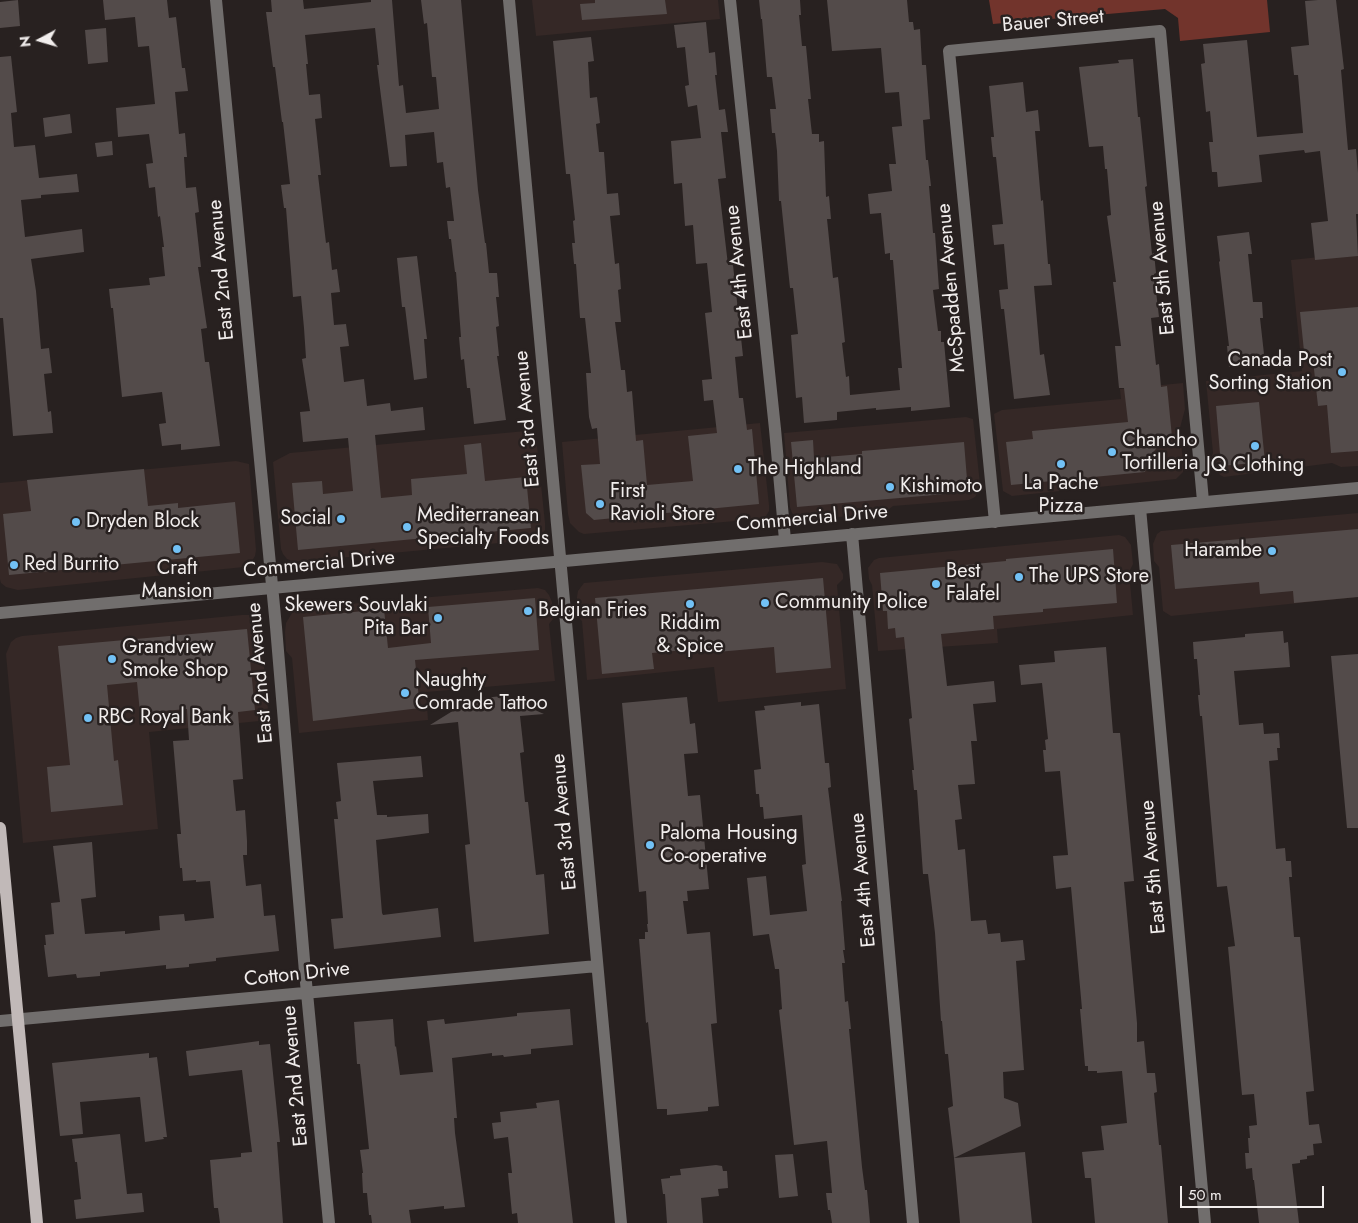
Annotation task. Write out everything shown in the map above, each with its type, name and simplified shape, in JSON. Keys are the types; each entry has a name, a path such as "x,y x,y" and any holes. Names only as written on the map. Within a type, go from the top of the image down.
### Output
{"main road":[{"path":"0,828 37,1223"}],"street":[{"name":"East 2nd Avenue","path":"216,0 272,587 329,1223"},
{"name":"East 3rd Avenue","path":"509,0 621,1223"},
{"name":"East 4th Avenue","path":"730,0 775,429 784,540"},
{"name":"Bauer Street","path":"949,51 1160,31"},
{"name":"East 5th Avenue","path":"1160,31 1204,502"},
{"name":"McSpadden Avenue","path":"949,51 994,522"},
{"name":"Commercial Drive","path":"0,613 1358,488"},
{"name":"East 5th Avenue","path":"1140,508 1205,1223"},
{"name":"East 4th Avenue","path":"852,534 913,1223"},
{"name":"Cotton Drive","path":"0,1021 597,966"}],"shaded area":[{"path":"532,0 718,0 720,19 536,36"},
{"path":"989,0 1267,0 1270,32 1180,41 1178,18 1165,9 993,24"},
{"path":"1358,253 1358,466 1341,467 1332,463 1224,477 1220,475 1214,468 1211,458 1213,453 1206,381 1302,371 1291,260"},
{"path":"1183,383 1185,409 1180,428 1180,437 1184,466 1183,472 1176,479 1012,496 1003,491 994,414 1002,410 1121,399 1120,389"},
{"path":"966,417 973,419 980,484 980,490 975,497 969,500 893,506 884,513 804,520 797,518 792,513 784,433"},
{"path":"760,423 769,505 769,511 766,516 759,519 584,534 579,532 570,523 562,442"},
{"path":"526,431 536,436 545,523 545,530 541,536 532,540 295,562 287,559 283,554 273,462 290,453"},
{"path":"236,461 249,464 256,550 250,564 244,567 18,590 6,587 1,583 0,483"},
{"path":"1358,513 1358,597 1171,616 1163,611 1159,567 1154,561 1153,544 1157,534 1161,531"},
{"path":"1119,535 1125,537 1131,545 1133,564 1129,572 1133,615 997,629 998,643 878,651 872,585 869,579 868,568 874,560"},
{"path":"822,562 837,564 843,574 843,579 837,585 846,689 718,702 714,667 587,680 582,621 578,617 577,597 578,591 584,583"},
{"path":"538,588 545,590 552,602 553,619 549,624 555,681 426,692 428,720 299,733 292,658 286,651 286,623 292,613 301,608"},
{"path":"250,615 257,619 260,624 269,720 149,732 158,829 23,843 6,654 11,642 22,636"}],"building":[{"path":"18,0 20,26 0,28 0,2"},
{"path":"103,0 167,0 169,18 176,17 182,68 185,68 188,91 175,92 179,134 185,133 187,157 184,157 186,188 196,187 199,212 195,213 201,267 198,267 207,328 201,329 205,362 209,362 220,446 181,450 181,444 162,446 159,424 166,423 162,392 122,397 113,308 111,308 109,289 150,285 149,278 165,276 162,247 164,247 155,187 149,188 146,164 153,163 149,134 118,137 116,108 155,104 149,46 138,47 135,17 105,20"},
{"path":"271,0 303,0 304,9 371,2 371,0 392,0 399,86 403,85 406,113 439,109 436,77 432,77 427,23 424,24 421,0 461,0 478,190 489,273 497,273 499,297 496,297 499,326 496,327 499,356 497,356 506,420 474,424 470,388 467,388 464,359 461,360 456,272 447,221 454,221 450,187 446,188 443,162 437,163 434,132 405,135 407,166 390,167 377,65 379,65 375,28 305,35 309,95 320,94 322,118 315,119 321,175 318,175 326,243 329,242 332,270 337,269 340,292 331,293 334,325 346,324 349,346 340,347 344,382 364,379 367,406 390,403 391,411 423,407 425,430 375,435 381,498 412,495 411,479 467,474 464,445 481,443 485,481 526,477 531,528 298,550 292,483 322,481 323,494 353,491 348,438 303,442 300,412 310,411 302,359 306,358 304,328 301,296 293,297 286,208 284,208 281,185 290,184 283,122 266,12 272,12"},
{"path":"595,0 665,0 667,14 582,20 580,4 595,3"},
{"path":"759,0 800,0 801,15 799,15 802,46 806,46 811,99 808,99 812,134 819,134 819,142 824,141 826,197 829,196 831,219 827,219 833,278 838,277 845,342 842,343 846,377 849,376 850,395 900,390 898,368 902,368 893,260 890,260 890,253 885,254 881,213 870,214 868,194 892,191 889,164 896,164 892,127 902,126 899,92 885,93 881,48 832,51 827,0 907,0 909,22 913,22 914,30 920,29 922,65 926,65 930,119 923,120 926,160 928,160 931,186 929,186 939,289 933,290 938,331 941,331 941,342 944,342 950,407 911,411 911,407 876,410 876,408 837,412 837,420 804,423 802,397 796,398 791,335 798,334 793,288 790,288 781,201 779,201 775,133 772,133 770,109 776,109 772,77 767,77"},
{"path":"1336,0 1344,69 1341,70 1348,150 1356,149 1358,173 1358,214 1356,214 1358,256 1315,260 1311,223 1328,221 1320,151 1305,153 1304,150 1259,155 1262,182 1218,187 1217,172 1212,172 1209,142 1213,142 1210,111 1206,112 1201,64 1205,63 1203,44 1247,40 1257,137 1303,133 1298,75 1294,75 1291,47 1309,45 1305,1"},
{"path":"706,22 709,53 715,52 717,75 715,75 719,110 725,109 728,132 721,132 726,178 718,179 728,265 733,265 743,356 735,357 739,398 743,398 747,430 752,429 759,504 594,520 586,513 581,465 600,464 597,428 592,429 589,417 586,373 591,373 585,318 580,318 576,264 574,264 572,243 575,243 573,221 575,220 570,174 566,174 553,41 591,37 594,61 588,62 590,98 597,97 600,123 596,124 599,152 604,152 607,194 618,193 620,215 610,216 615,264 619,263 621,289 618,290 621,322 615,322 621,370 625,370 627,392 632,391 636,441 643,440 647,485 693,481 688,436 717,433 713,400 704,401 702,380 712,379 705,313 712,312 707,263 696,264 693,225 685,226 682,183 674,184 671,141 701,138 697,105 688,107 685,86 689,85 685,47 677,48 674,25"},
{"path":"106,28 108,62 88,64 85,30"},
{"path":"11,56 17,112 11,113 14,147 35,145 39,178 77,174 79,192 41,195 41,198 21,200 25,237 82,229 84,252 31,259 41,349 49,348 52,373 44,374 48,412 51,411 53,433 13,436 3,318 0,318 0,57"},
{"path":"1133,59 1147,186 1145,187 1152,254 1154,253 1156,273 1154,274 1159,317 1151,318 1156,365 1159,364 1161,387 1167,386 1172,437 1160,444 1150,456 1145,472 1011,485 1006,442 1033,439 1032,431 1128,422 1124,388 1119,388 1115,346 1121,346 1113,282 1116,282 1107,216 1111,215 1107,169 1105,169 1103,146 1089,147 1079,67 1119,63 1118,60"},
{"path":"1023,82 1026,112 1038,110 1040,131 1035,131 1041,201 1043,200 1048,264 1050,264 1052,285 1034,286 1040,355 1044,354 1050,395 1014,399 1004,309 1001,309 999,290 1008,289 1004,244 994,245 992,225 1003,224 996,157 993,157 991,137 994,137 989,86"},
{"path":"70,114 72,133 45,137 43,118"},
{"path":"112,141 113,155 97,157 95,143"},
{"path":"1249,232 1252,254 1248,254 1253,302 1262,302 1263,318 1260,318 1265,363 1229,367 1227,346 1229,346 1217,236"},
{"path":"417,256 427,339 424,339 427,378 414,380 405,307 402,307 397,258"},
{"name":"Canada Post Sorting Station","path":"1358,307 1358,451 1331,453 1327,405 1318,406 1313,360 1305,361 1300,312"},
{"path":"1259,402 1265,462 1221,466 1216,406"},
{"path":"813,440 814,458 862,454 862,451 964,442 968,492 797,507 791,442"},
{"path":"144,469 148,506 178,503 178,508 235,502 240,553 9,575 3,514 31,511 27,480"},
{"path":"1358,529 1358,597 1294,603 1293,591 1260,594 1259,582 1175,589 1171,545"},
{"path":"1113,549 1117,603 1043,609 1043,612 993,616 994,629 941,634 947,686 994,681 996,702 973,704 977,741 971,741 975,784 958,785 962,819 955,820 958,850 965,849 971,921 986,920 988,934 1000,933 1001,942 1023,940 1025,960 1016,961 1024,1070 1003,1072 1004,1098 1018,1103 1021,1126 954,1158 948,1108 953,1106 948,1054 945,1054 941,1021 935,933 928,874 923,874 917,790 914,790 912,770 914,770 909,719 912,718 904,637 896,638 895,628 888,629 887,611 883,611 880,573"},
{"path":"823,578 831,668 776,673 774,647 717,652 717,647 652,653 654,669 602,674 595,598"},
{"path":"535,598 539,650 415,660 420,708 313,721 303,617 384,609 388,648 431,643 428,607"},
{"path":"247,629 255,710 238,712 243,779 233,780 236,811 245,810 247,855 243,855 246,886 261,884 264,916 275,915 279,951 216,958 216,961 189,964 189,967 166,969 166,965 100,972 100,976 77,978 76,974 48,977 44,945 46,945 45,935 54,934 51,903 60,902 53,846 92,842 96,897 81,899 85,934 125,931 125,934 160,930 159,916 184,914 185,921 214,918 210,881 183,881 182,868 180,868 177,834 181,834 173,741 189,740 187,709 140,713 137,682 107,685 114,761 118,760 123,805 51,812 47,767 70,765 58,646"},
{"path":"1283,631 1284,643 1288,642 1290,667 1234,671 1239,725 1263,723 1264,734 1279,733 1280,748 1277,748 1278,760 1269,761 1276,849 1285,848 1286,861 1291,861 1292,877 1289,877 1294,937 1300,937 1314,1091 1306,1092 1309,1125 1319,1124 1322,1143 1313,1144 1314,1155 1300,1160 1300,1163 1292,1164 1299,1223 1259,1223 1252,1168 1246,1169 1245,1153 1249,1153 1249,1126 1257,1125 1254,1094 1242,1095 1228,947 1235,946 1227,886 1217,887 1202,716 1200,716 1198,695 1200,695 1197,659 1194,659 1193,642 1245,637 1245,634"},
{"path":"1106,647 1113,733 1120,733 1134,881 1124,882 1137,1023 1137,1042 1144,1041 1147,1073 1155,1073 1157,1092 1154,1093 1168,1223 1095,1223 1091,1178 1085,1178 1082,1152 1104,1150 1101,1126 1127,1123 1122,1071 1097,1073 1097,1071 1088,1071 1088,1066 1085,1066 1071,887 1056,889 1053,856 1068,855 1060,771 1045,772 1043,750 1046,750 1045,740 1048,739 1042,683 1021,685 1019,665 1055,662 1054,651"},
{"path":"1358,654 1358,828 1347,828 1331,656"},
{"path":"503,696 544,714 520,716 524,752 520,753 525,802 528,802 536,875 544,874 549,934 474,942 465,845 470,844 458,722 430,725 472,699"},
{"path":"687,697 690,724 695,723 698,753 684,754 688,796 700,795 709,889 687,891 688,901 683,901 687,934 710,932 717,1023 711,1024 719,1106 708,1107 708,1111 667,1115 667,1109 657,1109 648,1022 646,1023 639,939 645,939 645,932 648,932 646,891 639,892 622,703"},
{"path":"801,702 801,706 819,704 825,763 829,763 831,787 828,788 842,901 845,963 842,963 845,1002 848,1001 862,1167 865,1190 867,1190 870,1223 832,1223 826,1193 832,1193 827,1141 794,1145 779,1010 782,1009 779,969 775,969 769,934 753,936 747,878 766,876 770,915 807,911 802,865 806,864 802,815 764,819 763,807 760,807 759,794 756,794 754,770 761,769 755,711 765,710 764,706"},
{"path":"421,756 423,777 373,781 377,815 387,815 387,817 428,814 429,833 376,840 382,913 383,915 438,908 441,937 334,949 331,919 343,918 334,819 338,819 336,802 341,801 337,763"},
{"path":"570,1009 573,1045 531,1049 531,1054 504,1057 503,1055 492,1056 492,1053 452,1058 457,1118 454,1118 455,1133 465,1207 444,1209 444,1206 409,1210 411,1223 372,1223 371,1215 369,1215 367,1193 363,1193 360,1150 369,1149 360,1064 357,1064 354,1022 393,1019 400,1075 433,1072 427,1021 444,1019 445,1024 517,1016 517,1013"},
{"path":"259,1041 259,1045 270,1044 280,1142 277,1142 283,1223 220,1223 218,1208 214,1208 210,1160 241,1157 241,1153 252,1152 242,1070 189,1076 186,1051"},
{"path":"149,1053 149,1058 157,1057 167,1137 145,1142 140,1097 80,1102 83,1134 60,1136 52,1063"},
{"path":"559,1100 573,1223 518,1223 517,1213 512,1214 508,1173 512,1173 508,1137 494,1139 492,1123 501,1122 500,1112 537,1108 536,1103"},
{"path":"120,1134 127,1194 142,1193 144,1212 76,1219 74,1200 81,1199 77,1162 75,1162 72,1139"},
{"path":"1025,1152 1032,1223 960,1223 954,1158"},
{"path":"793,1154 798,1196 779,1198 775,1155"},
{"path":"722,1166 723,1171 727,1171 728,1188 718,1189 719,1196 701,1198 703,1223 667,1223 665,1194 663,1194 661,1179 681,1175 680,1169"}],"place":[{"name":"Canada Post Sorting Station","path":"1342,372"},
{"name":"JQ Clothing","path":"1255,446"},
{"name":"Chancho Tortilleria","path":"1112,452"},
{"name":"La Pache Pizza","path":"1061,464"},
{"name":"The Highland","path":"738,469"},
{"name":"Kishimoto","path":"890,487"},
{"name":"First Ravioli Store","path":"600,504"},
{"name":"Social","path":"341,519"},
{"name":"Dryden Block","path":"76,522"},
{"name":"Mediterranean Specialty Foods","path":"407,527"},
{"name":"Craft Mansion","path":"177,549"},
{"name":"Harambe","path":"1272,551"},
{"name":"Red Burrito","path":"14,565"},
{"name":"The UPS Store","path":"1019,577"},
{"name":"Best Falafel","path":"936,584"},
{"name":"Community Police","path":"765,603"},
{"name":"Riddim & Spice","path":"690,604"},
{"name":"Belgian Fries","path":"528,611"},
{"name":"Skewers Souvlaki Pita Bar","path":"438,618"},
{"name":"Grandview Smoke Shop","path":"112,659"},
{"name":"Naughty Comrade Tattoo","path":"405,693"},
{"name":"RBC Royal Bank","path":"88,718"},
{"name":"Paloma Housing Co-operative","path":"650,845"}]}
